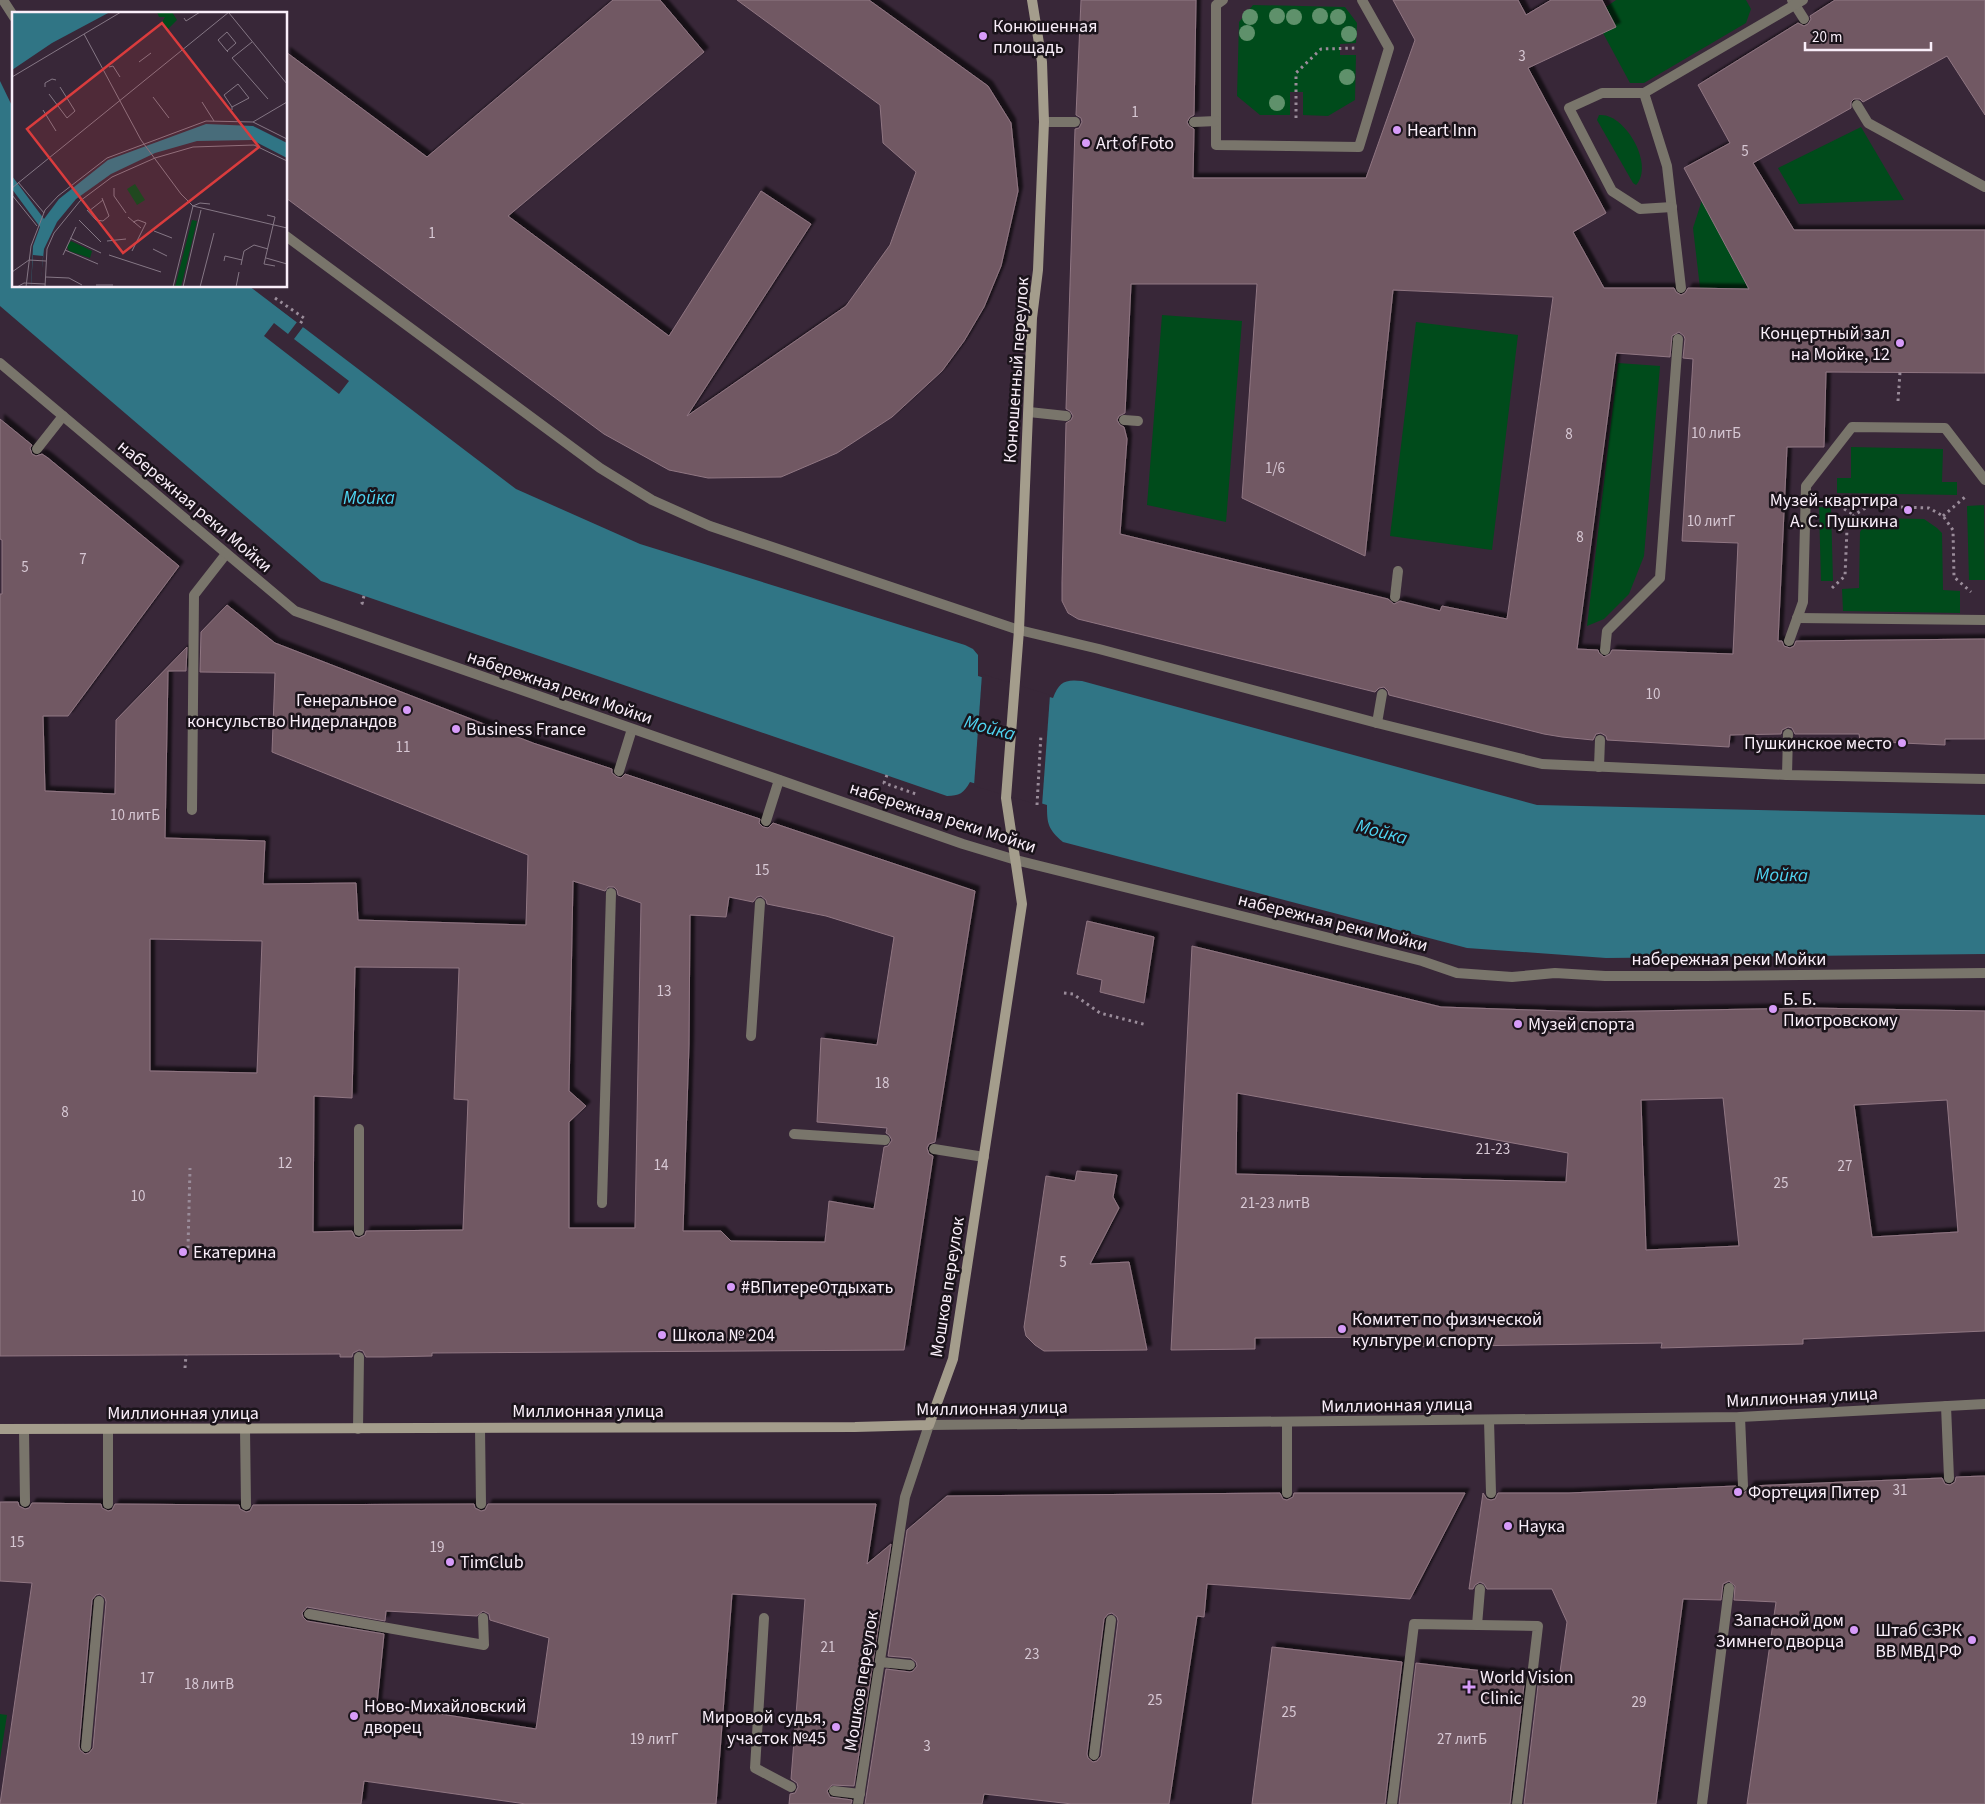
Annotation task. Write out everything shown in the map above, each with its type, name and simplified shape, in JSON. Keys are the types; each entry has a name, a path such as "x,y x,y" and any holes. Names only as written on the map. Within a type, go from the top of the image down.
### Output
{"street":[{"path":"3,0 12,14"},
{"name":"Конюшенный переулок","path":"1006,798 1019,630 1032,318 1038,270 1044,122 1042,62 1032,0"},
{"path":"1223,0 1216,5 1216,145 1359,147 1389,48 1362,0"},
{"path":"1672,207 1640,208 1612,191 1569,108 1602,93 1644,93 1797,2 1804,19"},
{"path":"1644,93 1667,166 1681,288"},
{"path":"1857,105 1868,123 1985,186"},
{"path":"1194,122 1216,121"},
{"path":"1044,122 1075,122"},
{"path":"288,237 600,468 652,500 710,526 1019,630 1542,764 1787,775 1985,779"},
{"path":"1605,650 1607,631 1660,578 1678,339"},
{"name":"набережная реки Мойки","path":"0,363 295,611 963,844 1016,860 1422,961 1456,973 1512,977 1555,973 1605,976 1985,974"},
{"path":"1028,412 1066,416"},
{"path":"36,449 63,416"},
{"path":"1124,420 1138,421"},
{"path":"1789,641 1803,602 1806,486 1852,427 1945,428 1985,480"},
{"path":"192,810 194,595 226,554"},
{"path":"1395,596 1398,572"},
{"path":"1797,618 1985,620"},
{"path":"1377,723 1382,694"},
{"path":"619,771 632,729"},
{"path":"1787,775 1788,734"},
{"path":"1599,767 1600,740"},
{"path":"766,821 779,780"},
{"name":"Мошков переулок","path":"859,1799 905,1497 953,1359 1022,904 1006,798"},
{"path":"602,1203 611,893"},
{"path":"751,1036 760,903"},
{"path":"359,1230 360,1128"},
{"path":"794,1134 885,1140"},
{"path":"934,1149 984,1157"},
{"path":"358,1429 359,1356"},
{"name":"Миллионная улица","path":"0,1429 358,1429 1740,1417 1985,1404"},
{"path":"1946,1406 1949,1478"},
{"path":"1740,1417 1743,1486"},
{"path":"1489,1420 1491,1493"},
{"path":"1287,1422 1287,1493"},
{"path":"480,1428 481,1504"},
{"path":"24,1429 25,1502"},
{"path":"108,1429 108,1504"},
{"path":"245,1429 246,1505"},
{"path":"1702,1804 1729,1588"},
{"path":"1477,1625 1480,1589"},
{"path":"86,1747 99,1601"},
{"path":"309,1614 484,1645 483,1618"},
{"path":"764,1618 755,1768 791,1787"},
{"path":"1094,1754 1111,1620"},
{"path":"1392,1804 1414,1624 1538,1626 1517,1804"},
{"path":"880,1662 910,1666"},
{"path":"834,1791 859,1799"}],"path":[{"path":"1295,146 1296,73 1321,49 1389,48"},
{"path":"275,298 304,318 300,324"},
{"path":"1797,618 1846,576 1847,529 1854,514 1869,506 1929,508 1943,516 1953,530 1954,577 1973,593"},
{"path":"364,596 362,603 370,606"},
{"path":"1037,808 1042,728"},
{"path":"887,775 884,783 916,794"},
{"path":"1064,993 1073,994 1100,1013 1147,1025"},
{"path":"188,1248 190,1168"},
{"path":"185,1368 186,1355"}],"green space":[{"path":"1616,0 1746,0 1751,9 1746,23 1644,83 1630,83 1603,33 1606,7"},
{"path":"1253,5 1345,7 1357,23 1356,43 1340,44 1340,55 1356,55 1355,100 1328,116 1303,115 1303,92 1290,92 1290,115 1260,115 1237,96 1239,22"},
{"path":"1599,115 1609,116 1618,122 1627,130 1634,141 1642,165 1641,176 1636,185 1633,183 1597,120"},
{"path":"1861,127 1904,200 1799,204 1778,168"},
{"path":"1702,200 1749,289 1700,288 1693,228"},
{"path":"1162,315 1242,321 1226,522 1147,505"},
{"path":"1416,322 1518,335 1492,550 1390,536"},
{"path":"1618,363 1660,366 1644,556 1629,594 1604,619 1587,626"},
{"path":"1851,447 1943,449 1942,482 1957,482 1957,495 1837,493 1837,478 1851,478"},
{"path":"1984,505 1985,580 1969,580 1967,506"},
{"path":"1819,507 1831,507 1833,581 1821,581"},
{"path":"1872,518 1924,519 1942,533 1943,590 1960,591 1960,613 1843,611 1842,589 1859,588 1860,532 1867,521"},
{"path":"0,1714 7,1715 0,1759"}],"water":[{"name":"Мойка","path":"0,81 12,106 12,288 252,288 516,489 640,544 965,645 973,649 978,655 978,676 1053,698 1063,683 1067,681 1082,681 1537,805 1985,815 1985,954 1606,958 1467,948 1063,842 1049,826 1047,805 970,782 961,793 947,796 321,581 0,306"}],"pier":[{"path":"273,301 307,326 303,327 294,339 349,381 339,394 264,336 274,323 288,334 297,322 272,303"},
{"path":"982,674 1050,695 1042,806 974,786"}],"building":[{"path":"613,0 660,0 704,52 508,216 669,336 761,191 811,224 687,416 846,306 890,245 916,172 883,143 880,105 737,0 869,0 988,86 1011,123 1018,191 1001,266 984,307 964,341 942,371 892,417 837,453 781,477 708,478 669,470 604,434 288,199 288,53 427,157"},
{"path":"1081,0 1196,0 1194,115 1187,122 1194,129 1193,178 1366,178 1415,40 1393,0 1518,0 1526,15 1551,0 1602,0 1616,27 1528,68 1606,213 1573,232 1604,288 1674,288 1681,295 1688,288 1749,289 1684,168 1730,143 1698,85 1798,23 1804,26 1808,24 1811,19 1810,16 1835,0 1985,0 1985,115 1947,56 1863,102 1860,99 1854,99 1851,102 1851,108 1753,163 1794,230 1985,230 1985,373 1826,372 1824,447 1787,447 1778,641 1782,641 1784,646 1790,648 1794,646 1796,641 1985,639 1985,739 1945,739 1945,745 1860,741 1859,734 1795,734 1792,728 1788,727 1782,730 1781,734 1730,735 1729,747 1607,740 1606,736 1601,733 1596,734 1593,740 1562,737 1389,695 1384,687 1379,688 1375,692 1078,619 1068,613 1062,601 1062,582 1066,423 1073,416 1066,409 1075,129 1079,128 1082,122 1081,118 1076,115","holes":["1131,284 1257,284 1242,498 1365,556 1393,290 1553,297 1507,619 1442,606 1440,611 1400,601 1394,604 1388,599 1120,534 1127,439 1124,427 1117,420 1119,416 1125,413","1679,332 1685,339 1683,358 1693,359 1682,541 1738,543 1733,654 1612,650 1610,654 1604,657 1598,650 1577,649 1616,353 1670,357 1672,336"]},
{"path":"0,419 32,445 30,448 32,454 36,456 42,454 48,458 179,566 68,716 43,716 45,791 115,794 116,720 187,647 186,671 168,671 165,838 265,841 263,884 356,883 358,920 526,925 528,855 272,752 275,673 200,672 201,632 227,605 275,643 533,743 612,769 612,773 617,777 621,778 625,774 760,819 759,823 763,827 768,828 773,823 975,891 935,1142 929,1144 927,1148 929,1154 933,1156 904,1350 432,1353 432,1356 366,1357 363,1351 359,1350 353,1353 352,1357 340,1357 340,1354 0,1356 0,594 2,594 2,540 0,539","holes":["573,881 605,891 608,887 614,887 618,895 641,903 635,1228 569,1228 569,1122 586,1106 569,1091","761,896 766,900 767,904 826,916 894,937 877,1045 821,1038 817,1122 887,1128 886,1133 892,1140 888,1146 884,1147 874,1209 829,1201 825,1242 731,1241 721,1231 683,1231 689,1044 690,915 726,917 729,897 753,902 757,897","150,939 262,941 257,1073 150,1071","355,967 459,968 454,1099 468,1100 463,1230 366,1231 365,1235 359,1238 355,1237 352,1231 313,1232 314,1096 352,1098"]},
{"path":"1087,921 1154,937 1144,1003 1100,992 1102,980 1077,974"},
{"path":"1192,946 1441,1007 1592,1012 1809,1008 1985,1011 1985,1331 1803,1339 1803,1344 1661,1348 1662,1343 1397,1347 1397,1337 1255,1338 1255,1349 1171,1350","holes":["1237,1093 1568,1153 1566,1182 1236,1174","1723,1098 1739,1246 1646,1250 1641,1100","1947,1100 1958,1232 1872,1237 1854,1105"]},
{"path":"1077,1171 1117,1175 1113,1197 1119,1208 1090,1264 1129,1262 1147,1350 1044,1351 1026,1336 1024,1327 1046,1176 1075,1181"},
{"path":"1985,1476 1985,1804 1747,1804 1776,1602 1734,1600 1735,1586 1729,1581 1723,1584 1721,1600 1683,1599 1656,1804 1524,1804 1539,1677 1559,1679 1567,1622 1552,1589 1487,1589 1480,1582 1473,1589 1469,1589 1483,1493 1487,1499 1491,1500 1495,1499 1498,1493 1569,1493 1736,1486 1743,1493 1750,1486 1942,1478 1945,1484 1950,1485 1955,1482 1956,1477"},
{"path":"1280,1493 1283,1499 1287,1500 1293,1497 1294,1493 1465,1493 1410,1599 1207,1584 1204,1617 1197,1616 1169,1804 1072,1804 984,1794 982,1804 865,1804 886,1669 910,1672 917,1666 916,1662 911,1658 888,1656 907,1530 947,1496","holes":["1112,1613 1117,1617 1101,1756 1097,1761 1093,1762 1088,1758 1087,1754 1104,1619 1108,1614"]},
{"path":"0,1502 18,1502 19,1506 25,1509 29,1508 32,1503 101,1504 102,1508 108,1511 112,1510 115,1504 239,1505 240,1509 246,1512 250,1511 253,1505 474,1504 475,1508 481,1511 485,1510 488,1504 876,1504 867,1564 891,1544 854,1786 832,1785 827,1791 830,1797 852,1800 851,1804 789,1804 790,1794 795,1793 798,1787 797,1783 791,1779 805,1599 732,1594 716,1804 526,1804 364,1781 361,1804 0,1804 32,1583 0,1581","holes":["100,1594 105,1598 106,1602 93,1748 89,1753 85,1754 80,1750 79,1746 92,1600 96,1595","307,1607 385,1621 386,1611 477,1616 483,1611 489,1614 490,1620 549,1638 536,1729 377,1704 384,1634 307,1621 302,1613"]},
{"path":"1272,1647 1402,1662 1385,1804 1252,1804"},
{"path":"1416,1663 1525,1676 1510,1804 1399,1804"}],"place":[{"name":"Конюшенная площадь","path":"983,36"},
{"name":"Heart Inn","path":"1397,130"},
{"name":"Art of Foto","path":"1086,143"},
{"name":"Концертный зал на Мойке, 12","path":"1900,343"},
{"name":"Музей-квартира А. С. Пушкина","path":"1908,510"},
{"name":"Генеральное консульство Нидерландов","path":"407,710"},
{"name":"Business France","path":"456,729"},
{"name":"Пушкинское место","path":"1902,743"},
{"name":"Б. Б. Пиотровскому","path":"1773,1009"},
{"name":"Музей спорта","path":"1518,1024"},
{"name":"Екатерина","path":"183,1252"},
{"name":"#ВПитереОтдыхать","path":"731,1287"},
{"name":"Комитет по физической культуре и спорту","path":"1342,1329"},
{"name":"Школа № 204","path":"662,1335"},
{"name":"Фортеция Питер","path":"1738,1492"},
{"name":"Наука","path":"1508,1526"},
{"name":"TimClub","path":"450,1562"},
{"name":"Запасной дом Зимнего дворца","path":"1854,1630"},
{"name":"Штаб СЗРК ВВ МВД РФ","path":"1972,1640"},
{"name":"World Vision Clinic","path":"1469,1687"},
{"name":"Ново-Михайловский дворец","path":"354,1716"},
{"name":"Мировой судья, участок №45","path":"836,1727"}]}
